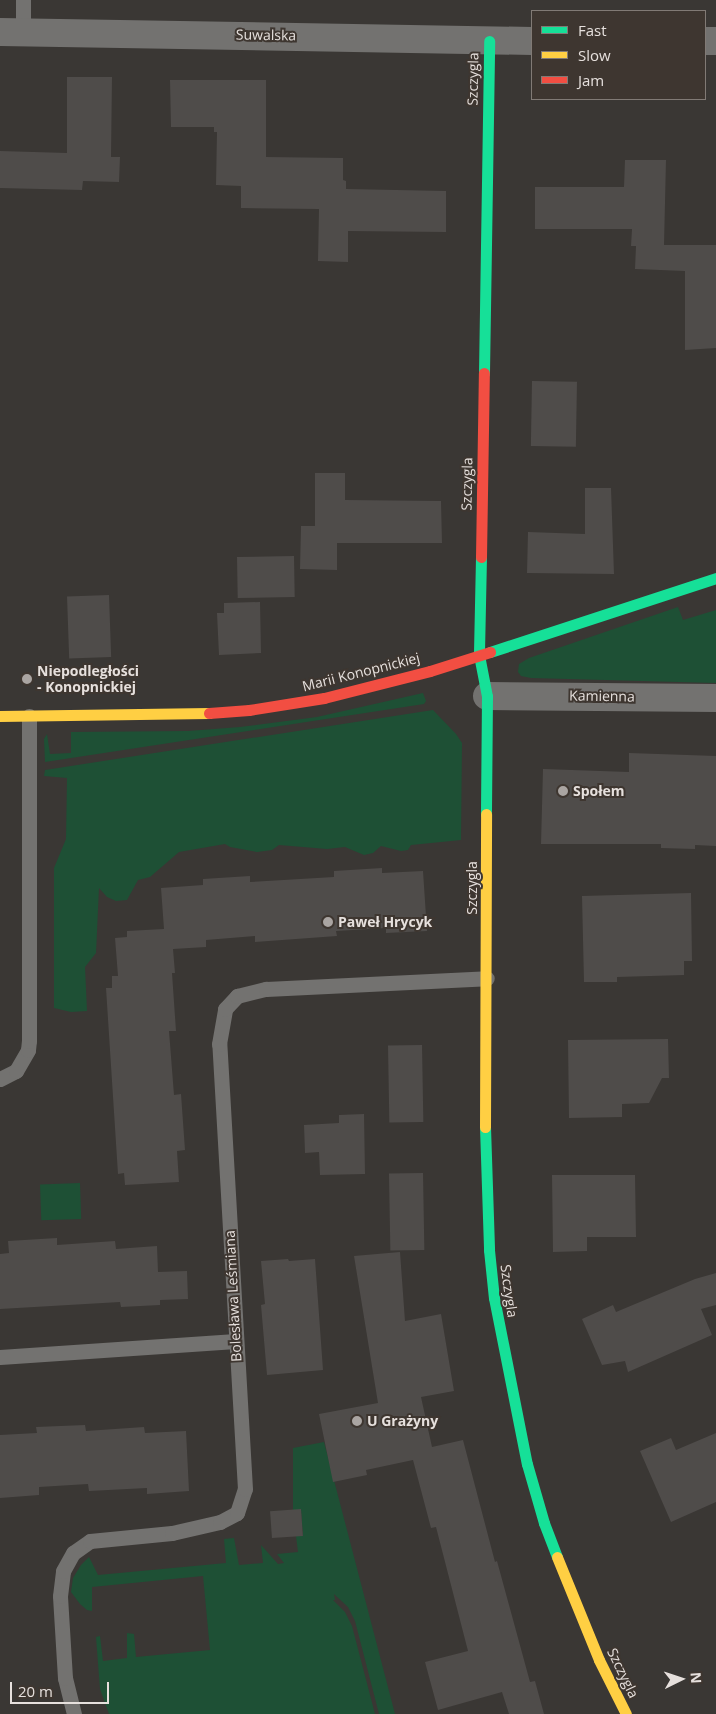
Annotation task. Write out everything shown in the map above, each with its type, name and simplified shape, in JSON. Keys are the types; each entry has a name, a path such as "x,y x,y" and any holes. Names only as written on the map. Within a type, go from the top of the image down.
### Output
{"street":[{"name":"Suwalska","path":"11,32 531,41"},
{"name":"Szczygla","path":"489,40 479,655 487,696 486,1207 494,1298 509,1382 527,1464 544,1523 571,1596 626,1714"},
{"name":"Marii Konopnickiej","path":"0,716 199,714 249,710 365,689 479,655 716,578"},
{"name":"Kamienna","path":"487,696 716,698"}],"lane":[{"path":"11,32 23,0"},
{"path":"0,1079 16,1071 28,1050 30,1041 29,716"},
{"name":"Bolesława Leśmiana","path":"74,1714 65,1678 60,1596 63,1571 74,1553 90,1541 172,1533 220,1522 237,1513 243,1498 246,1478 235,1341 219,1044 222,1019 230,1002 246,993 266,990 486,978"},
{"path":"0,1356 235,1341"}],"green space":[{"path":"678,607 683,620 716,610 716,683 531,678 521,676 518,672 519,664 529,658"},
{"path":"423,693 426,701 424,704 45,762 44,739 47,734 50,754 71,753 71,732 188,731 240,727 317,717"},
{"path":"433,710 462,743 461,840 411,845 408,850 401,851 381,846 373,853 364,855 345,847 327,849 279,845 272,850 257,852 230,847 225,844 179,852 150,877 138,880 127,900 116,901 107,897 99,888 96,953 85,967 87,1011 71,1012 54,1008 54,868 66,839 67,778 44,776 45,770"},
{"path":"80,1183 81,1219 41,1220 40,1184"},
{"path":"324,1442 395,1714 379,1714 355,1621 348,1607 334,1594 335,1600 333,1600 345,1612 352,1626 375,1714 109,1714 100,1689 96,1637 100,1636 103,1661 127,1658 127,1633 134,1634 136,1657 210,1650 203,1576 92,1587 92,1611 87,1610 80,1604 71,1592 73,1578 81,1565 89,1557 98,1575 226,1563 224,1539 234,1538 239,1565 263,1563 261,1545 278,1564 284,1563 277,1554 298,1552 296,1536 303,1536 301,1510 293,1510 293,1448"}],"building":[{"path":"67,77 112,77 111,157 120,157 119,182 83,181 82,190 0,188 0,151 67,153"},
{"path":"170,80 266,80 266,157 343,158 343,180 346,181 346,189 446,191 446,232 348,231 348,262 318,261 319,209 241,208 241,186 216,185 217,132 214,132 214,127 171,127"},
{"path":"625,160 666,160 664,245 716,245 716,348 685,350 685,271 635,269 636,246 631,246 632,229 535,229 535,187 624,187"},
{"path":"532,381 577,382 576,447 531,446"},
{"path":"315,473 345,473 345,500 441,501 442,543 337,543 337,570 300,569 301,526 315,526"},
{"path":"585,488 611,488 614,574 527,573 528,532 585,534"},
{"path":"294,556 295,597 238,598 237,557"},
{"path":"109,595 111,657 69,658 67,596"},
{"path":"260,602 261,653 219,655 217,613 224,613 224,603"},
{"path":"629,753 716,756 716,846 695,845 695,849 661,848 661,844 541,844 543,769 629,772"},
{"path":"382,868 382,873 423,871 427,931 386,933 386,928 336,931 337,936 255,942 255,936 206,940 206,947 173,949 175,973 172,973 176,1031 169,1031 174,1095 181,1094 185,1150 177,1151 179,1182 125,1185 124,1173 118,1174 106,988 112,988 112,976 118,976 115,938 127,937 127,931 164,929 161,888 203,885 203,879 250,876 250,882 334,877 334,871"},
{"path":"691,893 692,961 684,961 684,975 617,977 617,982 584,982 582,896"},
{"path":"668,1039 669,1078 662,1078 649,1103 622,1104 622,1117 569,1118 568,1040"},
{"path":"422,1045 423,1122 389,1123 388,1046"},
{"path":"364,1114 365,1174 320,1175 319,1152 305,1153 304,1125 339,1123 339,1115"},
{"path":"423,1173 424,1250 390,1251 389,1174"},
{"path":"552,1175 635,1175 636,1237 587,1237 587,1251 553,1252"},
{"path":"57,1238 57,1245 115,1241 116,1249 157,1246 158,1272 187,1271 188,1299 160,1300 160,1305 121,1307 120,1302 0,1309 0,1254 9,1253 8,1241"},
{"path":"400,1252 405,1321 441,1314 454,1391 421,1397 432,1447 463,1440 495,1562 497,1561 530,1682 535,1681 544,1714 509,1714 502,1692 438,1710 425,1662 468,1651 436,1527 431,1528 413,1460 366,1470 367,1475 333,1482 319,1414 378,1403 354,1256"},
{"path":"288,1259 289,1261 315,1259 323,1370 267,1375 261,1305 265,1304 261,1261"},
{"path":"716,1273 716,1305 701,1309 712,1335 628,1372 625,1361 602,1365 582,1319 613,1305 616,1312 695,1279"},
{"path":"85,1425 86,1431 144,1427 145,1433 186,1431 189,1491 147,1494 147,1488 89,1491 88,1484 39,1487 39,1495 0,1498 0,1435 37,1433 36,1427"},
{"path":"716,1433 716,1502 671,1522 640,1451 671,1438 676,1450"},
{"path":"301,1509 303,1536 272,1538 270,1511"}],"traffic: fast":[{"path":"484,373 489,41"},
{"path":"481,557 479,655 487,696 486,814"},
{"path":"490,652 716,578"},
{"path":"485,1127 489,1250 494,1298 527,1464 544,1523 557,1557"}],"traffic: slow":[{"path":"0,716 209,713"},
{"path":"485,1127 486,814"},
{"path":"557,1557 599,1660 626,1714"}],"traffic: jam":[{"path":"481,557 484,373"},
{"path":"209,713 249,710 324,698 430,671 490,652"}],"place":[{"name":"Niepodległości - Konopnickiej","path":"27,679"},
{"name":"Społem","path":"563,791"},
{"name":"Paweł Hrycyk","path":"328,922"},
{"name":"U Grażyny","path":"357,1421"}]}
